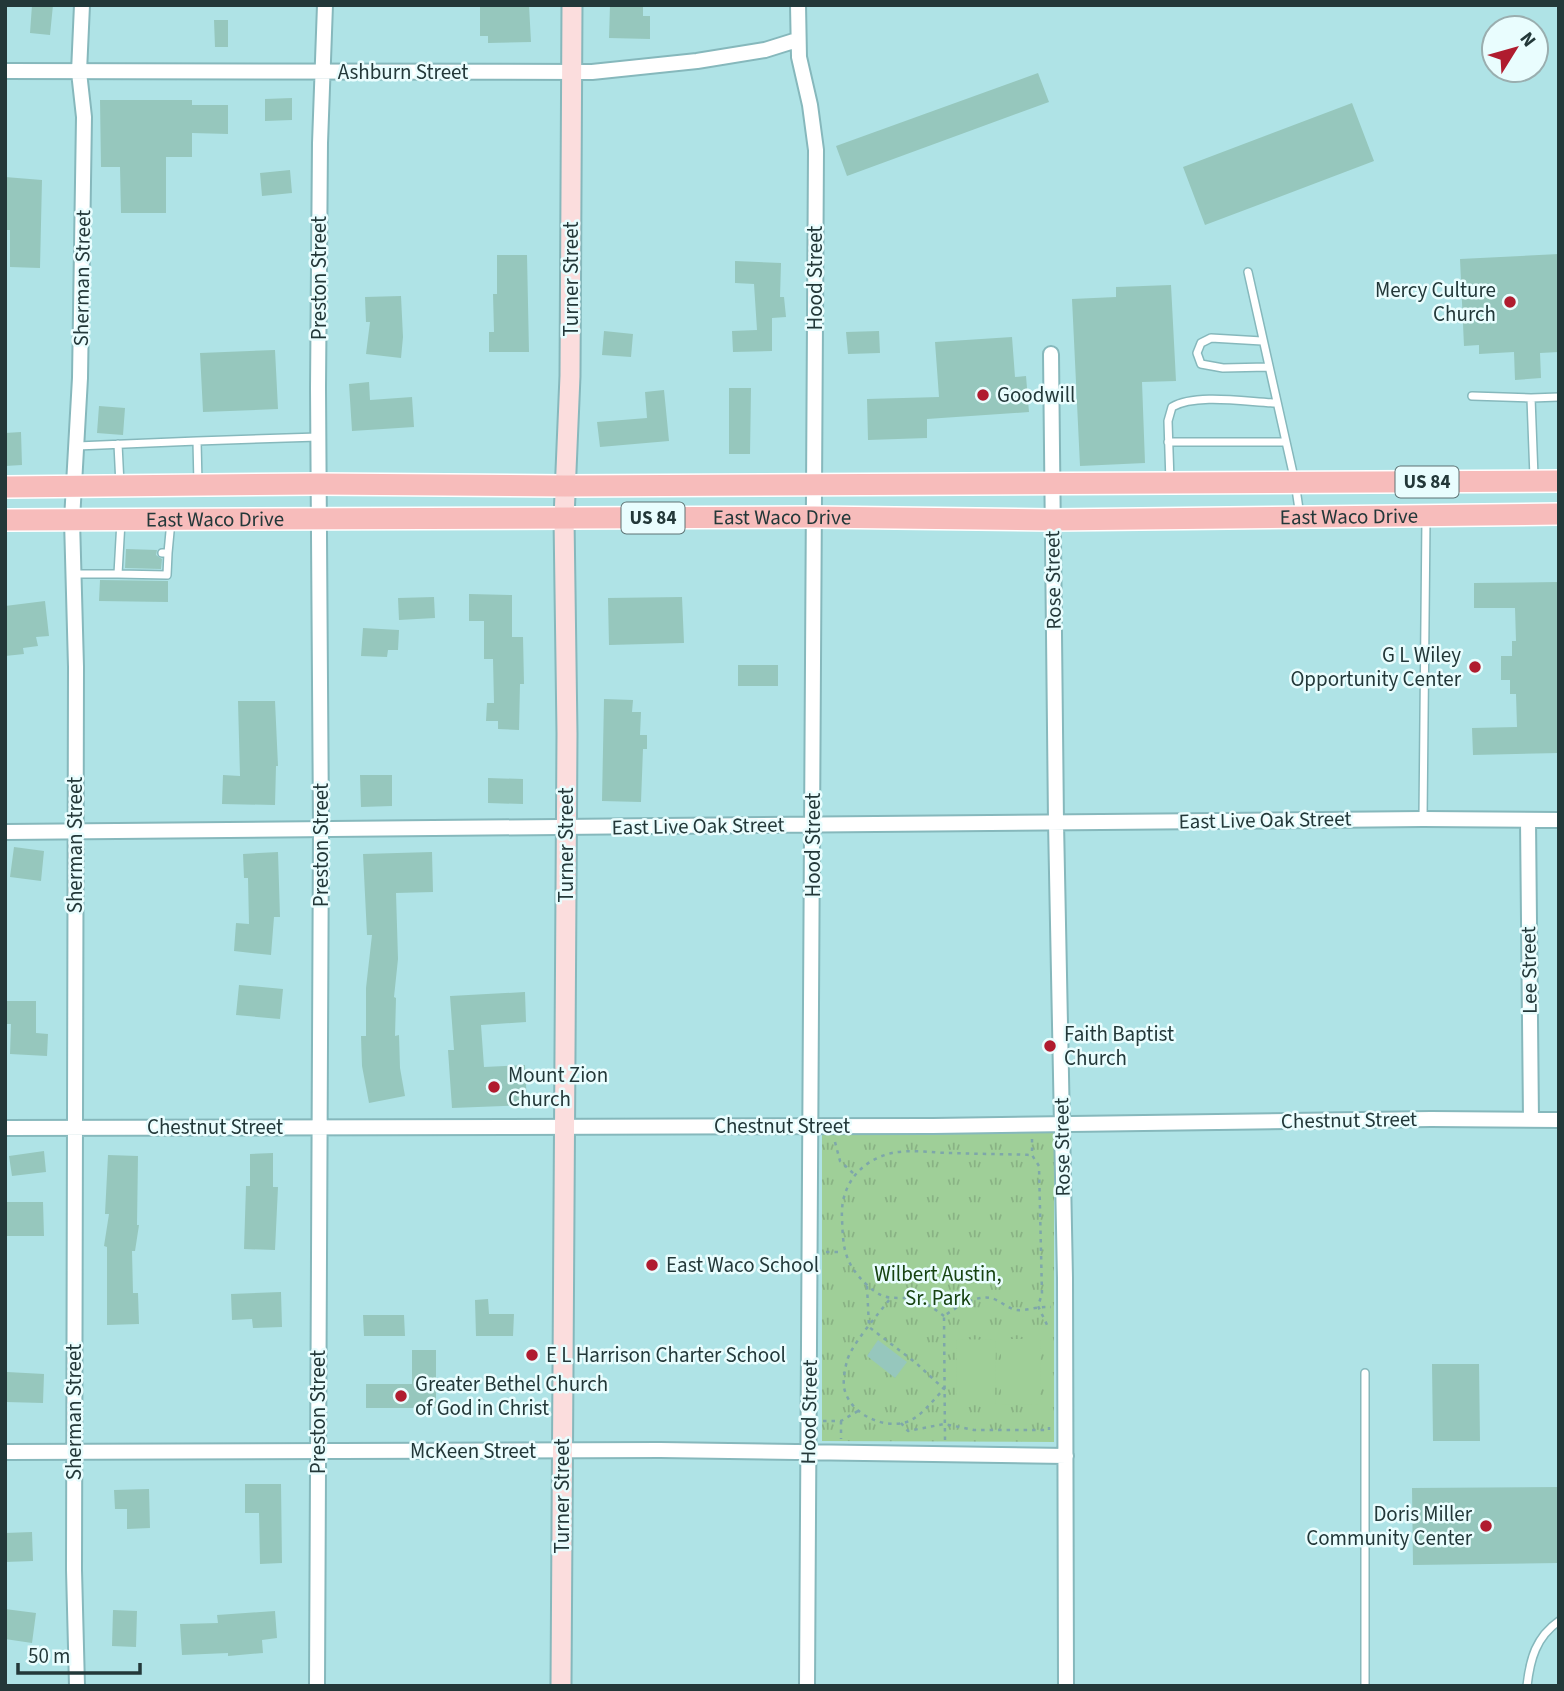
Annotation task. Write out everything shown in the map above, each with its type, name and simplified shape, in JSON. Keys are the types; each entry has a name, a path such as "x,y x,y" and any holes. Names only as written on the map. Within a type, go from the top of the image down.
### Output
{"main road":[{"name":"East Waco Drive","path":"5,487 1559,481"},
{"name":"East Waco Drive","path":"5,520 814,517 1052,520 1559,514"}],"street":[{"name":"Sherman Street","path":"77,1686 72,520 80,378 84,117 79,72 82,5"},
{"name":"Preston Street","path":"317,1686 321,829 318,437 325,5"},
{"name":"Turner Street","path":"561,1686 566,827 564,518 570,376 572,5"},
{"name":"Hood Street","path":"798,5 797,40 816,150 813,825 816,1126 810,1252 807,1686"},
{"name":"Ashburn Street","path":"5,71 572,72 697,61 765,50 797,40"},
{"name":"Rose Street","path":"1051,354 1065,1308 1066,1686"},
{"name":"East Live Oak Street","path":"5,832 1559,820"},
{"name":"Lee Street","path":"1528,821 1531,1120"},
{"name":"Chestnut Street","path":"5,1129 1559,1120"},
{"name":"McKeen Street","path":"5,1452 563,1450 1066,1456"}],"lane":[{"path":"1248,272 1295,482 1300,517"},
{"path":"1262,341 1211,338 1201,343 1197,353 1201,365 1223,368 1268,367"},
{"path":"1472,396 1559,397"},
{"path":"1531,398 1534,481"},
{"path":"1170,482 1168,421 1172,408 1195,400 1276,403"},
{"path":"76,446 318,437"},
{"path":"197,441 198,485"},
{"path":"1168,442 1286,442"},
{"path":"118,444 120,486"},
{"path":"1423,819 1426,515"},
{"path":"118,574 122,553 121,520"},
{"path":"74,574 167,575 165,553 171,520"},
{"path":"1365,1373 1365,1686"},
{"path":"1527,1686 1532,1657 1541,1637 1559,1621"}],"path":[{"path":"1031,1125 1032,1155 1039,1166 1042,1294 1038,1306 1049,1327 1049,1340"},
{"path":"816,1126 833,1139 840,1161 854,1174"},
{"path":"944,1316 915,1299 890,1299 879,1294 867,1286 850,1266 843,1252 841,1211 844,1195 854,1174 864,1164 894,1152 1032,1155"},
{"path":"810,1252 843,1252"},
{"path":"867,1286 869,1327 916,1363 944,1389"},
{"path":"944,1316 977,1299 992,1298 1017,1310 1038,1306 1065,1308"},
{"path":"890,1299 848,1358 844,1388 851,1403 872,1420 901,1423 914,1418 944,1389"},
{"path":"944,1316 945,1454"},
{"path":"809,1421 841,1421 858,1411"},
{"path":"901,1423 908,1431 944,1424 974,1430 1049,1430 1049,1417"}],"green space":[{"name":"Wilbert Austin, Sr. Park","path":"822,1130 1054,1131 1054,1442 822,1441"},
{"path":"957,1339 996,1340 995,1405 956,1405"},
{"path":"1001,1339 1041,1339 1040,1405 1001,1404"}],"building":[{"path":"32,5 53,5 50,35 30,33"},
{"path":"529,5 531,42 488,43 488,36 480,36 480,6"},
{"path":"610,5 643,5 643,16 650,16 650,39 609,38"},
{"path":"214,20 228,20 228,47 215,47"},
{"path":"1038,73 1049,102 847,176 836,146"},
{"path":"292,98 292,120 265,121 265,99"},
{"path":"100,100 192,100 192,105 228,105 228,134 192,133 192,157 166,157 166,213 121,213 120,167 101,167"},
{"path":"1352,103 1374,161 1205,225 1183,167"},
{"path":"290,170 292,193 262,196 260,173"},
{"path":"5,177 42,180 40,268 10,267 10,230 5,230"},
{"name":"Mercy Culture Church","path":"1559,254 1559,352 1540,353 1541,378 1515,380 1514,352 1479,354 1479,345 1464,346 1460,259"},
{"path":"497,255 527,255 529,352 489,352 489,332 494,332 493,294 497,294"},
{"path":"735,261 781,263 780,297 784,297 786,317 772,318 772,351 733,352 732,331 757,330 754,284 735,283"},
{"path":"1171,285 1176,381 1142,382 1145,463 1080,466 1072,299 1116,297 1116,287"},
{"path":"401,296 401,358 366,354 370,322 366,322 365,297"},
{"path":"604,331 633,334 631,357 602,355"},
{"path":"879,331 880,353 848,354 846,332"},
{"name":"Goodwill","path":"1012,337 1015,377 1026,376 1029,412 927,419 927,438 868,440 867,399 939,397 935,342"},
{"path":"275,350 278,409 203,412 200,353"},
{"path":"369,382 370,400 412,397 414,427 352,431 349,384"},
{"path":"729,388 751,388 750,454 729,454"},
{"path":"664,390 669,441 600,447 597,422 647,418 645,392"},
{"path":"99,406 125,408 123,435 97,433"},
{"path":"21,432 22,465 5,466 5,433"},
{"path":"126,549 157,550 156,555 162,559 161,569 125,568"},
{"path":"100,580 168,581 168,602 99,601"},
{"path":"1559,582 1559,753 1473,755 1472,728 1517,727 1516,694 1510,694 1510,680 1501,680 1501,656 1512,656 1512,641 1516,641 1515,608 1474,608 1474,583"},
{"path":"469,594 512,595 512,637 523,637 524,684 520,684 519,730 498,729 498,721 486,721 487,703 494,703 493,659 484,659 484,621 469,621"},
{"path":"434,597 435,618 399,620 398,598"},
{"path":"682,597 684,643 609,645 608,598"},
{"path":"45,601 49,636 36,637 38,646 23,648 24,654 5,656 5,606"},
{"path":"363,628 399,630 398,650 388,650 387,657 361,656"},
{"path":"738,665 778,665 778,686 738,686"},
{"path":"604,699 633,700 632,712 641,712 640,735 647,735 647,749 643,749 641,802 602,801"},
{"path":"238,701 275,701 278,766 275,805 222,804 223,775 240,776"},
{"path":"360,775 392,775 392,806 361,807"},
{"path":"488,778 523,779 523,804 488,803"},
{"path":"14,847 44,851 41,881 10,877"},
{"path":"278,852 280,917 274,917 271,955 234,951 236,923 249,924 248,878 244,878 243,854"},
{"path":"432,852 433,892 396,893 398,959 394,997 395,1036 399,1035 400,1068 405,1096 369,1103 362,1066 361,1036 366,1036 366,988 372,935 367,935 363,854"},
{"path":"239,985 283,989 280,1019 236,1015"},
{"path":"525,992 526,1022 481,1025 484,1067 525,1065 527,1105 452,1108 448,1050 454,1050 450,996"},
{"path":"5,1001 36,1001 36,1033 48,1034 47,1056 10,1054 11,1024 5,1024"},
{"path":"44,1151 46,1172 12,1176 9,1156"},
{"path":"273,1153 273,1187 278,1187 275,1250 244,1249 250,1154"},
{"path":"108,1155 138,1156 139,1225 135,1251 132,1251 133,1293 138,1293 139,1324 107,1325 107,1247 104,1246 109,1214 105,1214"},
{"path":"5,1202 43,1202 44,1236 5,1236"},
{"path":"281,1292 282,1327 253,1328 252,1319 232,1320 231,1294"},
{"path":"488,1299 489,1314 514,1314 513,1336 476,1336 475,1300"},
{"path":"363,1315 404,1315 405,1336 364,1336"},
{"path":"878,1340 907,1362 895,1378 867,1356"},
{"name":"Greater Bethel Church of God in Christ","path":"412,1350 436,1350 436,1408 366,1408 366,1384 412,1384"},
{"path":"1432,1364 1479,1364 1480,1441 1433,1441"},
{"path":"7,1372 44,1374 43,1403 6,1402"},
{"path":"245,1484 281,1484 282,1563 260,1564 259,1513 245,1513"},
{"name":"Doris Miller Community Center","path":"1559,1487 1559,1563 1413,1565 1412,1488"},
{"path":"149,1489 150,1528 127,1529 127,1509 115,1509 114,1490"},
{"path":"32,1532 33,1561 5,1562 5,1533"},
{"path":"5,1609 36,1613 32,1643 5,1639"},
{"path":"113,1610 137,1611 136,1647 112,1646"},
{"path":"275,1611 277,1638 262,1640 263,1653 228,1656 228,1653 182,1655 180,1624 218,1623 217,1615"}],"place":[{"name":"Mercy Culture Church","path":"1510,302"},
{"name":"Goodwill","path":"983,395"},
{"name":"G L Wiley Opportunity Center","path":"1475,667"},
{"name":"Faith Baptist Church","path":"1050,1046"},
{"name":"Mount Zion Church","path":"494,1087"},
{"name":"East Waco School","path":"652,1265"},
{"name":"E L Harrison Charter School","path":"532,1355"},
{"name":"Greater Bethel Church of God in Christ","path":"401,1396"},
{"name":"Doris Miller Community Center","path":"1486,1526"}]}
